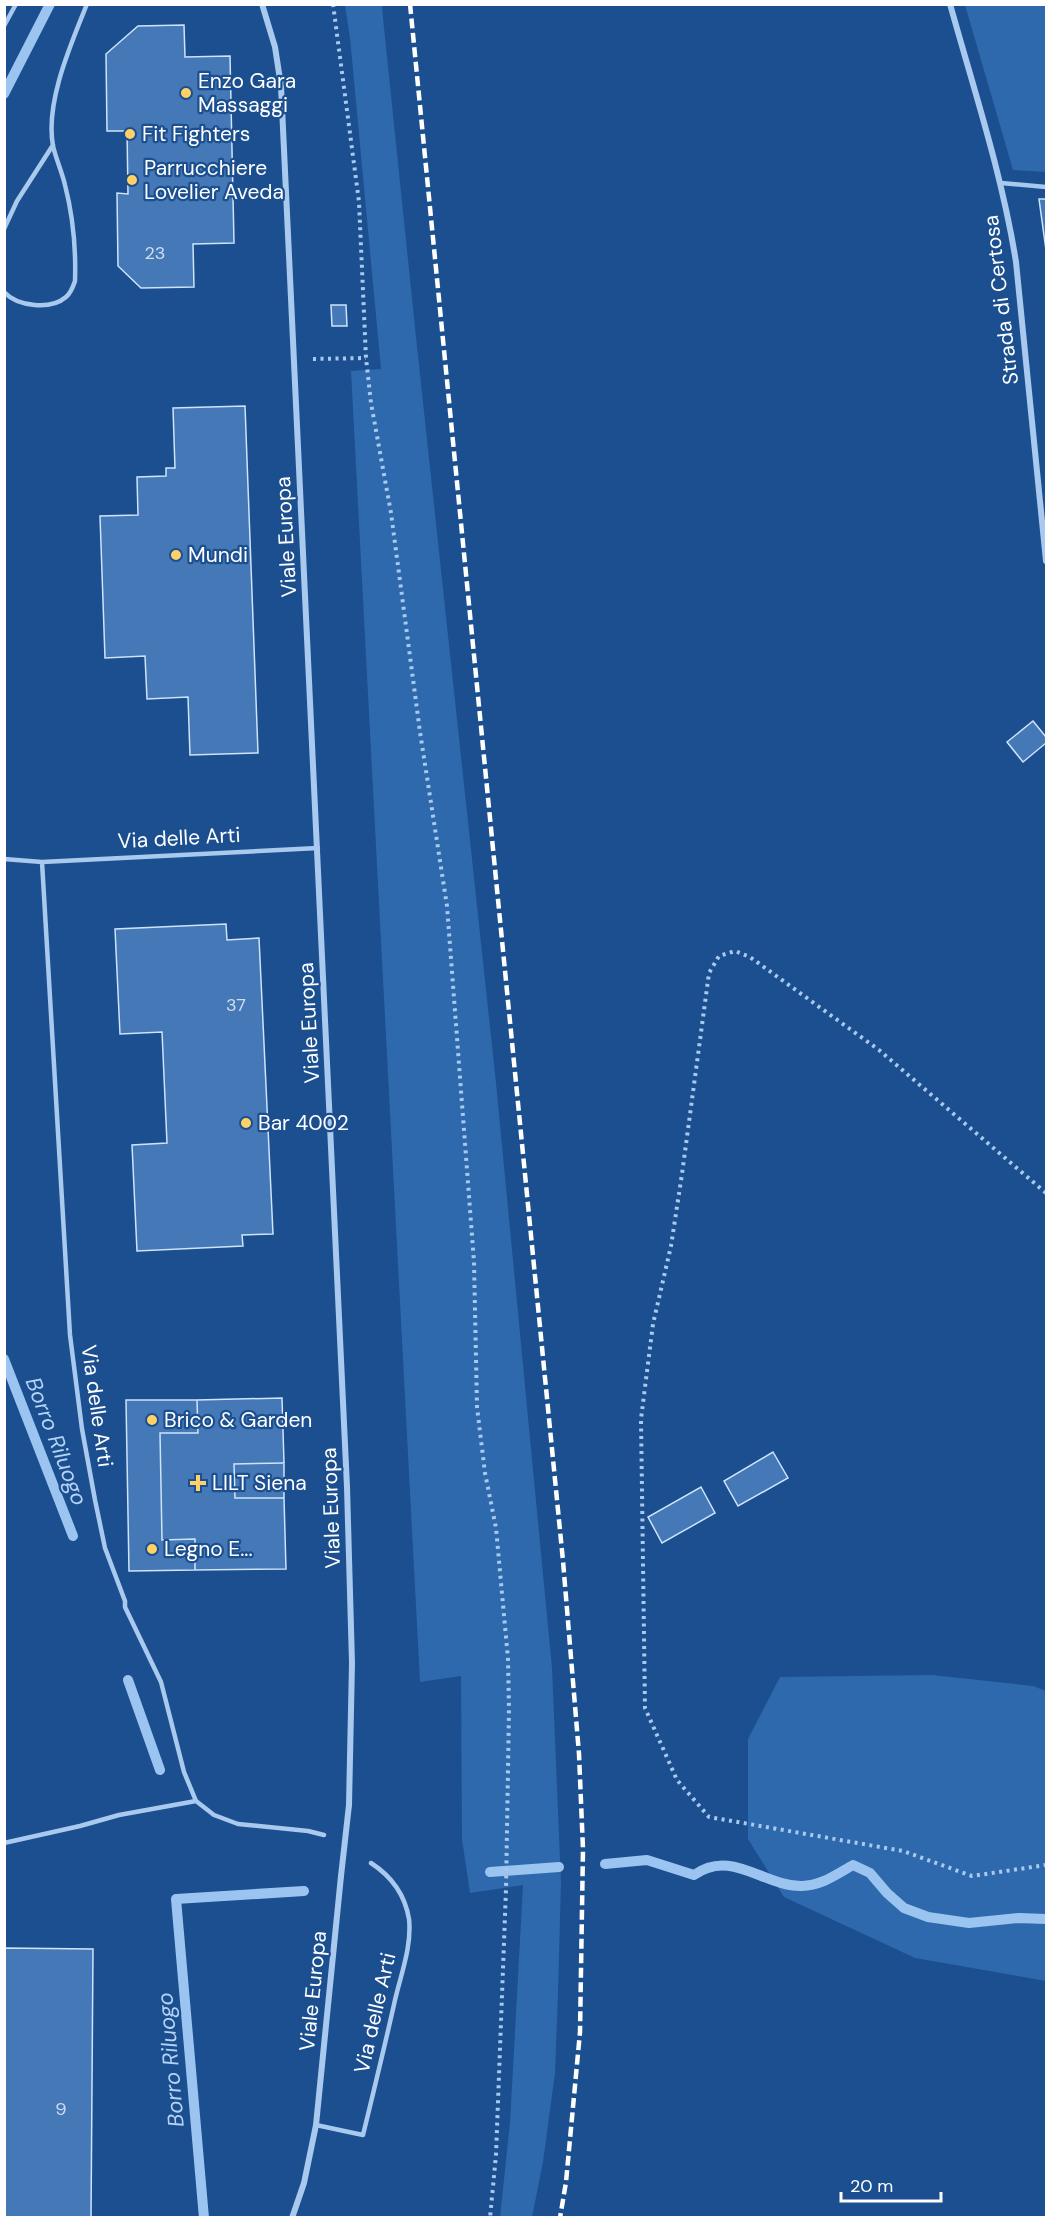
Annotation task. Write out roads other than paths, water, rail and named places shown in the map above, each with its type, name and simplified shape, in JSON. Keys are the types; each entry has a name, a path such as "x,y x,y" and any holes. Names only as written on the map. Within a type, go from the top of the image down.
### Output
{"street":[{"name":"Viale Europa","path":"262,4 275,47 280,86 318,848 351,1605 352,1723 349,1805 316,2125 304,2183 292,2217"},
{"name":"Strada di Certosa","path":"950,4 1001,183 1016,262 1047,561"}],"lane":[{"path":"4,26 16,4"},
{"path":"4,292 20,303 48,305 64,299 71,292 75,281 70,206 53,145 54,104 68,50 87,4"},
{"path":"4,229 18,201 53,145"},
{"path":"1001,183 1047,188"},
{"name":"Via delle Arti","path":"4,859 42,862 318,848"},
{"name":"Via delle Arti","path":"42,862 69,1335 82,1429 105,1548 125,1601 125,1607 161,1682 184,1772 196,1801"},
{"path":"4,1843 119,1815 196,1801 214,1815 238,1824 308,1831 324,1835"},
{"name":"Via delle Arti","path":"316,2125 363,2134 407,1952 409,1920 404,1902 391,1880 372,1863"}],"waterway":[{"name":"Borro Riluogo","path":"4,94 50,4"},
{"name":"Borro Riluogo","path":"4,1359 73,1536"},
{"name":"Borro Riluogo","path":"128,1680 160,1770"},
{"path":"605,1864 647,1860 694,1875 708,1868 722,1865 735,1867 788,1885 802,1886 822,1882 853,1865 870,1873 904,1908 928,1917 969,1923 1019,1918 1046,1919"},
{"path":"490,1872 559,1867"},
{"name":"Borro Riluogo","path":"204,2218 176,1899 304,1891"}],"railway":[{"path":"410,4 563,1561 579,1754 583,1849 580,2032 566,2182 560,2218"}],"place":[{"name":"Enzo Gara Massaggi","path":"186,93"},
{"name":"Fit Fighters","path":"130,134"},
{"name":"Parrucchiere Lovelier Aveda","path":"132,180"},
{"name":"Mundi","path":"176,555"},
{"name":"Bar 4002","path":"246,1123"},
{"name":"Brico & Garden","path":"152,1420"},
{"name":"LILT Siena","path":"198,1483"},
{"name":"Legno E...","path":"152,1549"}]}
